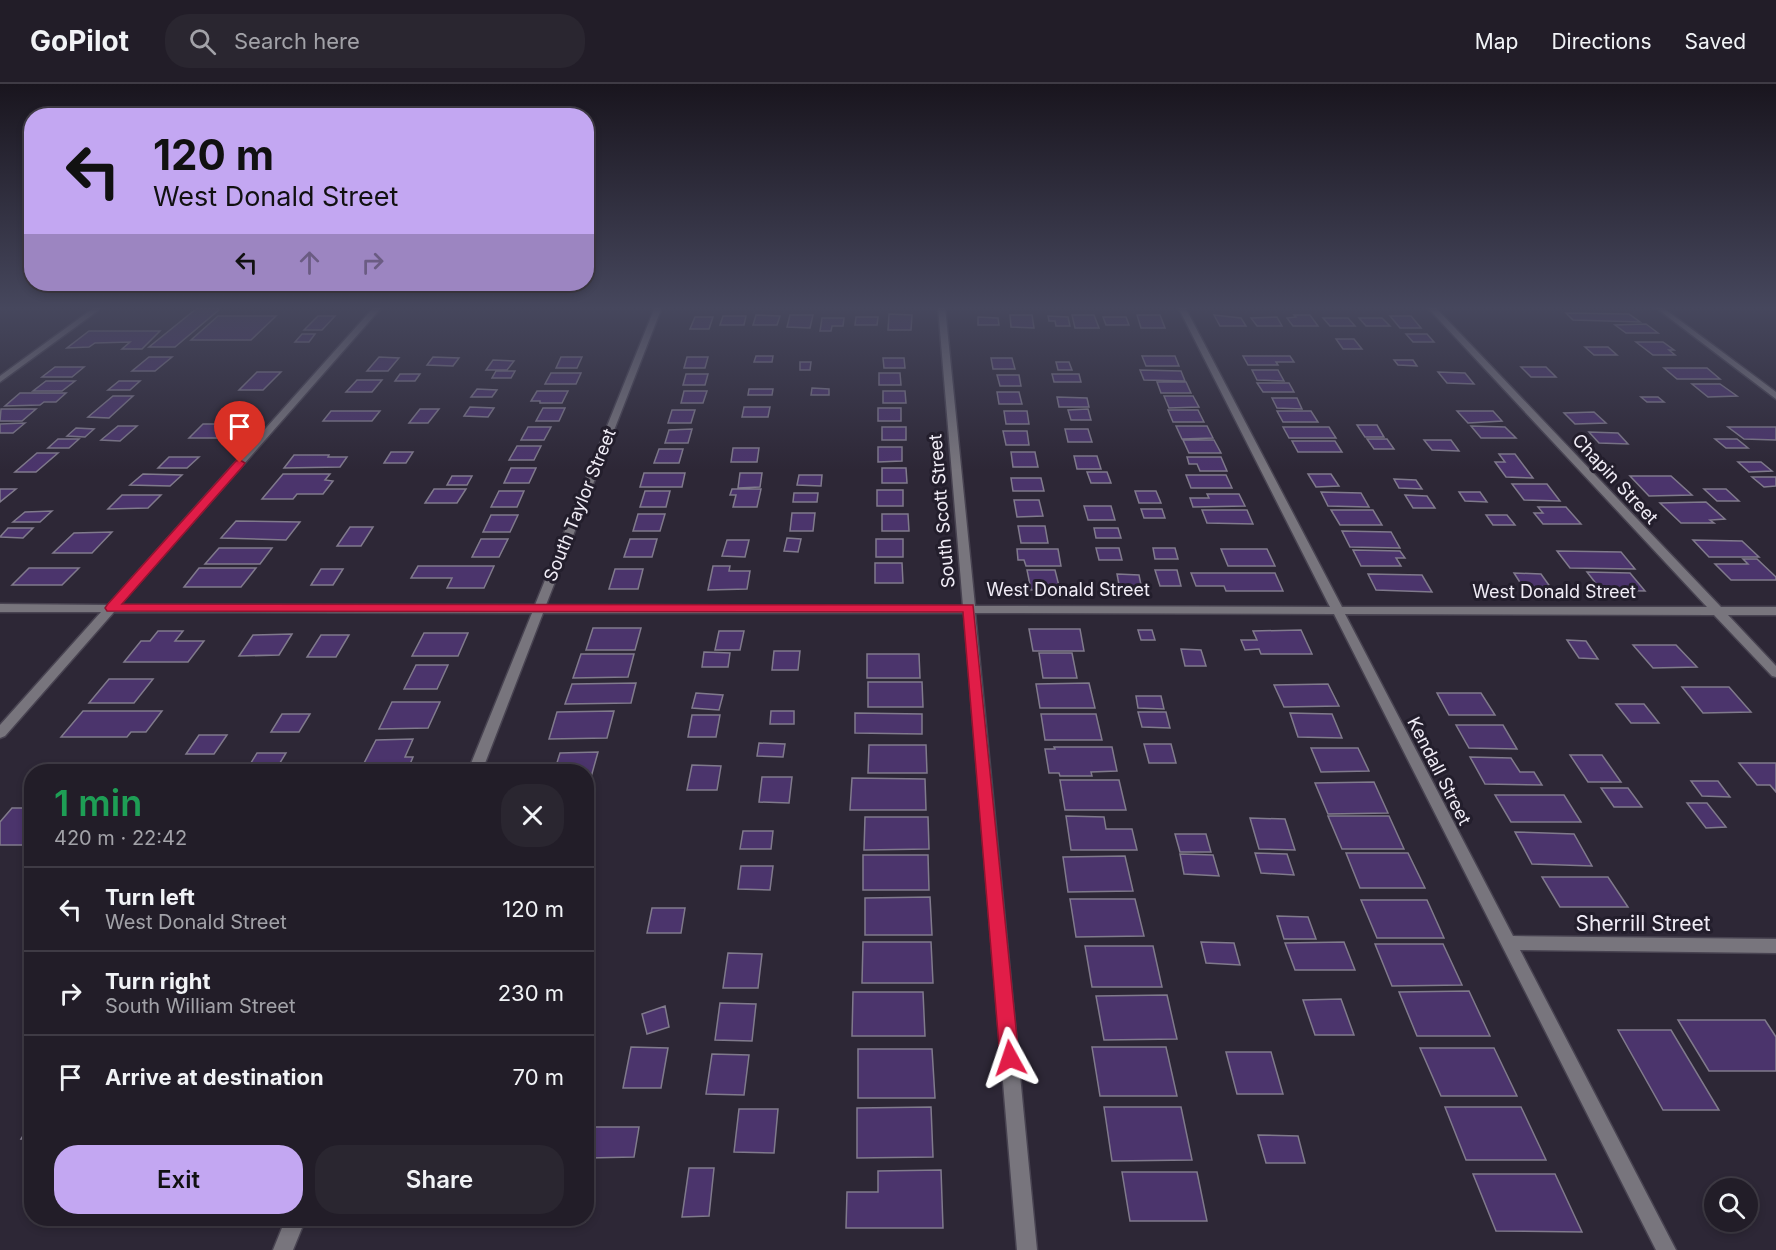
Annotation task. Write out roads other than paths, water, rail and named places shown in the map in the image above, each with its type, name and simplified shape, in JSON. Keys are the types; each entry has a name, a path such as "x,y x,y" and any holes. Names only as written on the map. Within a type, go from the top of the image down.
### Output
{"street":[{"path":"0,380 25,361"},
{"path":"0,733 330,361"},
{"name":"South Taylor Street","path":"478,764 637,361"},
{"name":"South Scott Street","path":"947,361 1027,1250"},
{"name":"Kendall Street","path":"1210,361 1666,1250"},
{"name":"Chapin Street","path":"1482,361 1776,673"},
{"path":"1730,361 1776,396"},
{"name":"West Donald Street","path":"0,608 1776,611"},
{"name":"Sherrill Street","path":"1510,944 1776,946"},
{"path":"283,1250 293,1226"}]}
